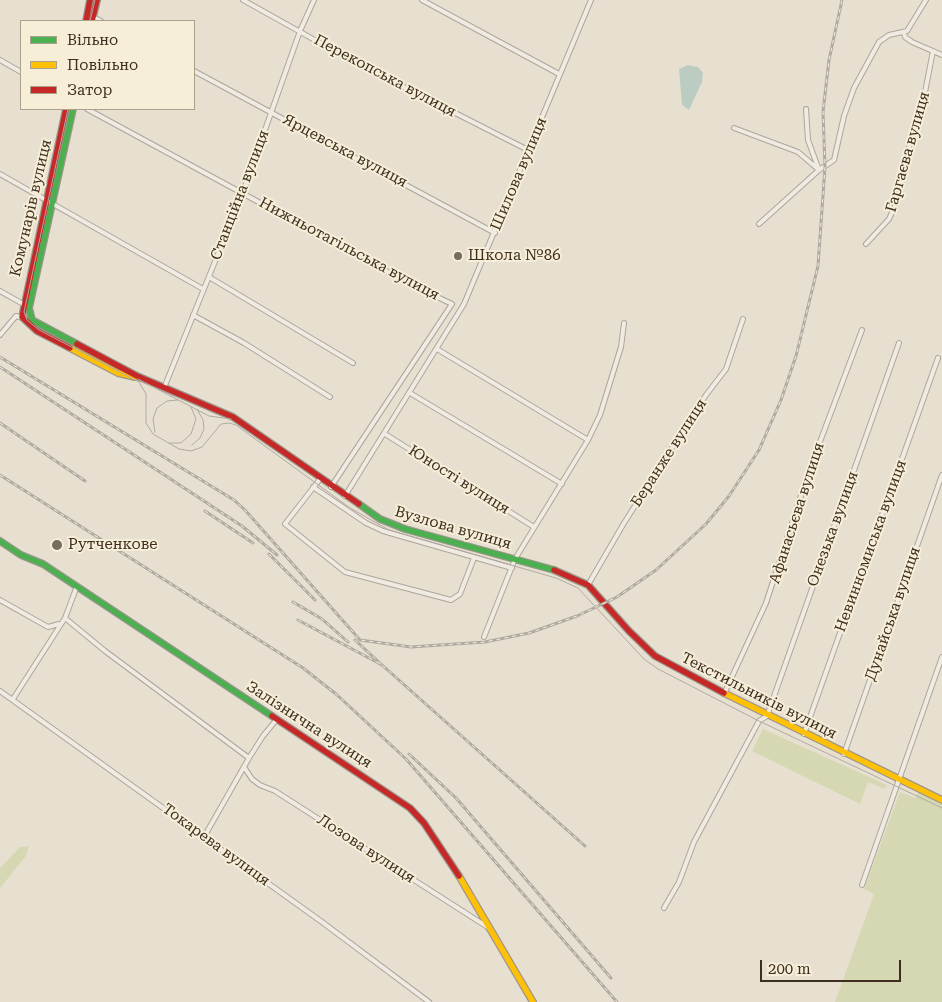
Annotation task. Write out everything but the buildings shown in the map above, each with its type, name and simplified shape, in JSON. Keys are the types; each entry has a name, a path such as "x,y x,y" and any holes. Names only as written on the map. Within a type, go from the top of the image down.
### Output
{"street":[{"path":"86,20 90,0"},
{"path":"93,19 97,0"},
{"name":"Перекопська вулиця","path":"242,0 347,58 528,150"},
{"name":"Станційна вулиця","path":"164,388 243,192 300,31 314,0"},
{"path":"422,0 559,74"},
{"name":"Шилова вулиця","path":"345,496 464,304 590,0"},
{"path":"759,224 819,170 834,160 844,116 854,88 879,42 889,35 904,33 913,25 926,0"},
{"path":"904,33 905,37 912,42 942,55"},
{"name":"Гаргаєва вулиця","path":"866,244 889,219 898,200 911,139 920,118 934,50"},
{"path":"0,60 20,71"},
{"name":"Ярцевська вулиця","path":"195,72 495,233"},
{"path":"806,109 808,140 819,170"},
{"name":"Комунарів вулиця","path":"29,308 66,110"},
{"name":"Комунарів вулиця","path":"22,315 48,202 73,110"},
{"name":"Нижньотагільська вулиця","path":"89,110 408,283 452,304 331,487"},
{"path":"734,128 798,152 819,170"},
{"path":"0,174 203,288"},
{"path":"209,277 353,363"},
{"path":"0,291 29,308 32,320"},
{"path":"0,335 16,316 22,315"},
{"name":"Вузлова вулиця","path":"22,315 27,320 32,320 137,376 233,417 331,487 380,519 398,526 555,570 588,585"},
{"name":"Вузлова вулиця","path":"22,315 37,331 118,373 137,376"},
{"path":"193,315 244,343 330,397"},
{"name":"Беранже вулиця","path":"588,585 624,523 706,395 726,370 743,319"},
{"path":"484,637 515,559 588,440 600,414 621,347 624,323"},
{"name":"Афанасьєва вулиця","path":"724,694 766,603 809,471 862,330"},
{"name":"Онезька вулиця","path":"664,908 679,882 694,842 759,721 767,716 899,343"},
{"path":"437,349 588,440"},
{"name":"Невинномиська вулиця","path":"804,734 938,358"},
{"path":"410,392 562,484"},
{"name":"Юності вулиця","path":"385,434 534,527"},
{"name":"Дунайська вулиця","path":"844,754 942,475"},
{"path":"320,479 285,524 345,572 451,600 460,594 474,558"},
{"path":"313,486 366,523 383,531 512,568"},
{"name":"Залізнична вулиця","path":"0,541 20,555 43,564 77,586 410,808 424,823 491,930 532,1002"},
{"name":"Текстильників вулиця","path":"588,585 646,649 665,662 767,716 942,800"},
{"path":"13,699 59,624 65,618 77,586"},
{"path":"0,600 48,627 59,624"},
{"path":"65,618 105,651 249,758"},
{"path":"862,885 942,657"},
{"name":"Токарева вулиця","path":"0,691 204,837 429,1002"},
{"path":"204,837 249,758 277,719"},
{"name":"Лозова вулиця","path":"244,767 252,779 260,785 275,790 491,930"}],"green space":[{"path":"763,729 887,785 884,789 868,782 860,804 752,751"},
{"path":"920,789 942,799 942,1002 835,1002 874,894 864,889 900,792 915,798"},
{"path":"29,846 26,856 0,888 0,868 20,847"}],"shaded area":[{"path":"688,65 698,67 703,73 702,82 689,110 682,105 679,69"}],"tram line":[{"path":"90,20 95,0"},
{"path":"68,110 24,312 27,320 39,330 139,382 146,394 146,423 153,434 179,449 191,451 202,447 221,424 229,423 236,425 350,508 389,530 556,578 578,588 644,659 658,669 759,721 942,808"},
{"path":"138,379 209,416 231,419"},
{"path":"155,432 153,419 157,408 167,401 178,400"},
{"path":"169,443 181,443 191,434 196,419 191,407"},
{"path":"192,445 200,438 204,429 203,420 197,409"}],"railway":[{"path":"0,357 234,500 360,640 411,647 485,642 529,633 577,616 617,597 656,570 706,524 729,496 759,450 781,400 796,356 818,266 825,167 823,112 829,60 842,0"},
{"path":"0,367 242,526 277,555"},
{"path":"0,423 85,481"},
{"path":"0,475 303,668 336,694 406,759 617,1002"},
{"path":"205,511 253,543"},
{"path":"269,554 315,600"},
{"path":"293,602 322,619 348,642"},
{"path":"298,620 382,665 585,846"},
{"path":"355,640 382,665"},
{"path":"409,754 456,798 611,978"}],"traffic: fast":[{"path":"73,110 29,308 32,320 77,344"},
{"path":"359,504 380,519 405,529 554,570"},
{"path":"0,541 21,555 43,564 272,716"}],"traffic: slow":[{"path":"70,348 118,373 135,377"},
{"path":"724,693 942,800"},
{"path":"459,876 533,1002"}],"traffic: jam":[{"path":"86,20 90,0"},
{"path":"92,20 97,0"},
{"path":"66,110 22,317 37,331 70,348"},
{"path":"77,344 137,376 233,417 359,504"},
{"path":"554,570 588,585 629,631 655,656 724,693"},
{"path":"272,716 410,808 424,823 459,876"}],"place":[{"name":"Школа №86","path":"458,256"},
{"name":"Рутченкове","path":"57,545"}]}
